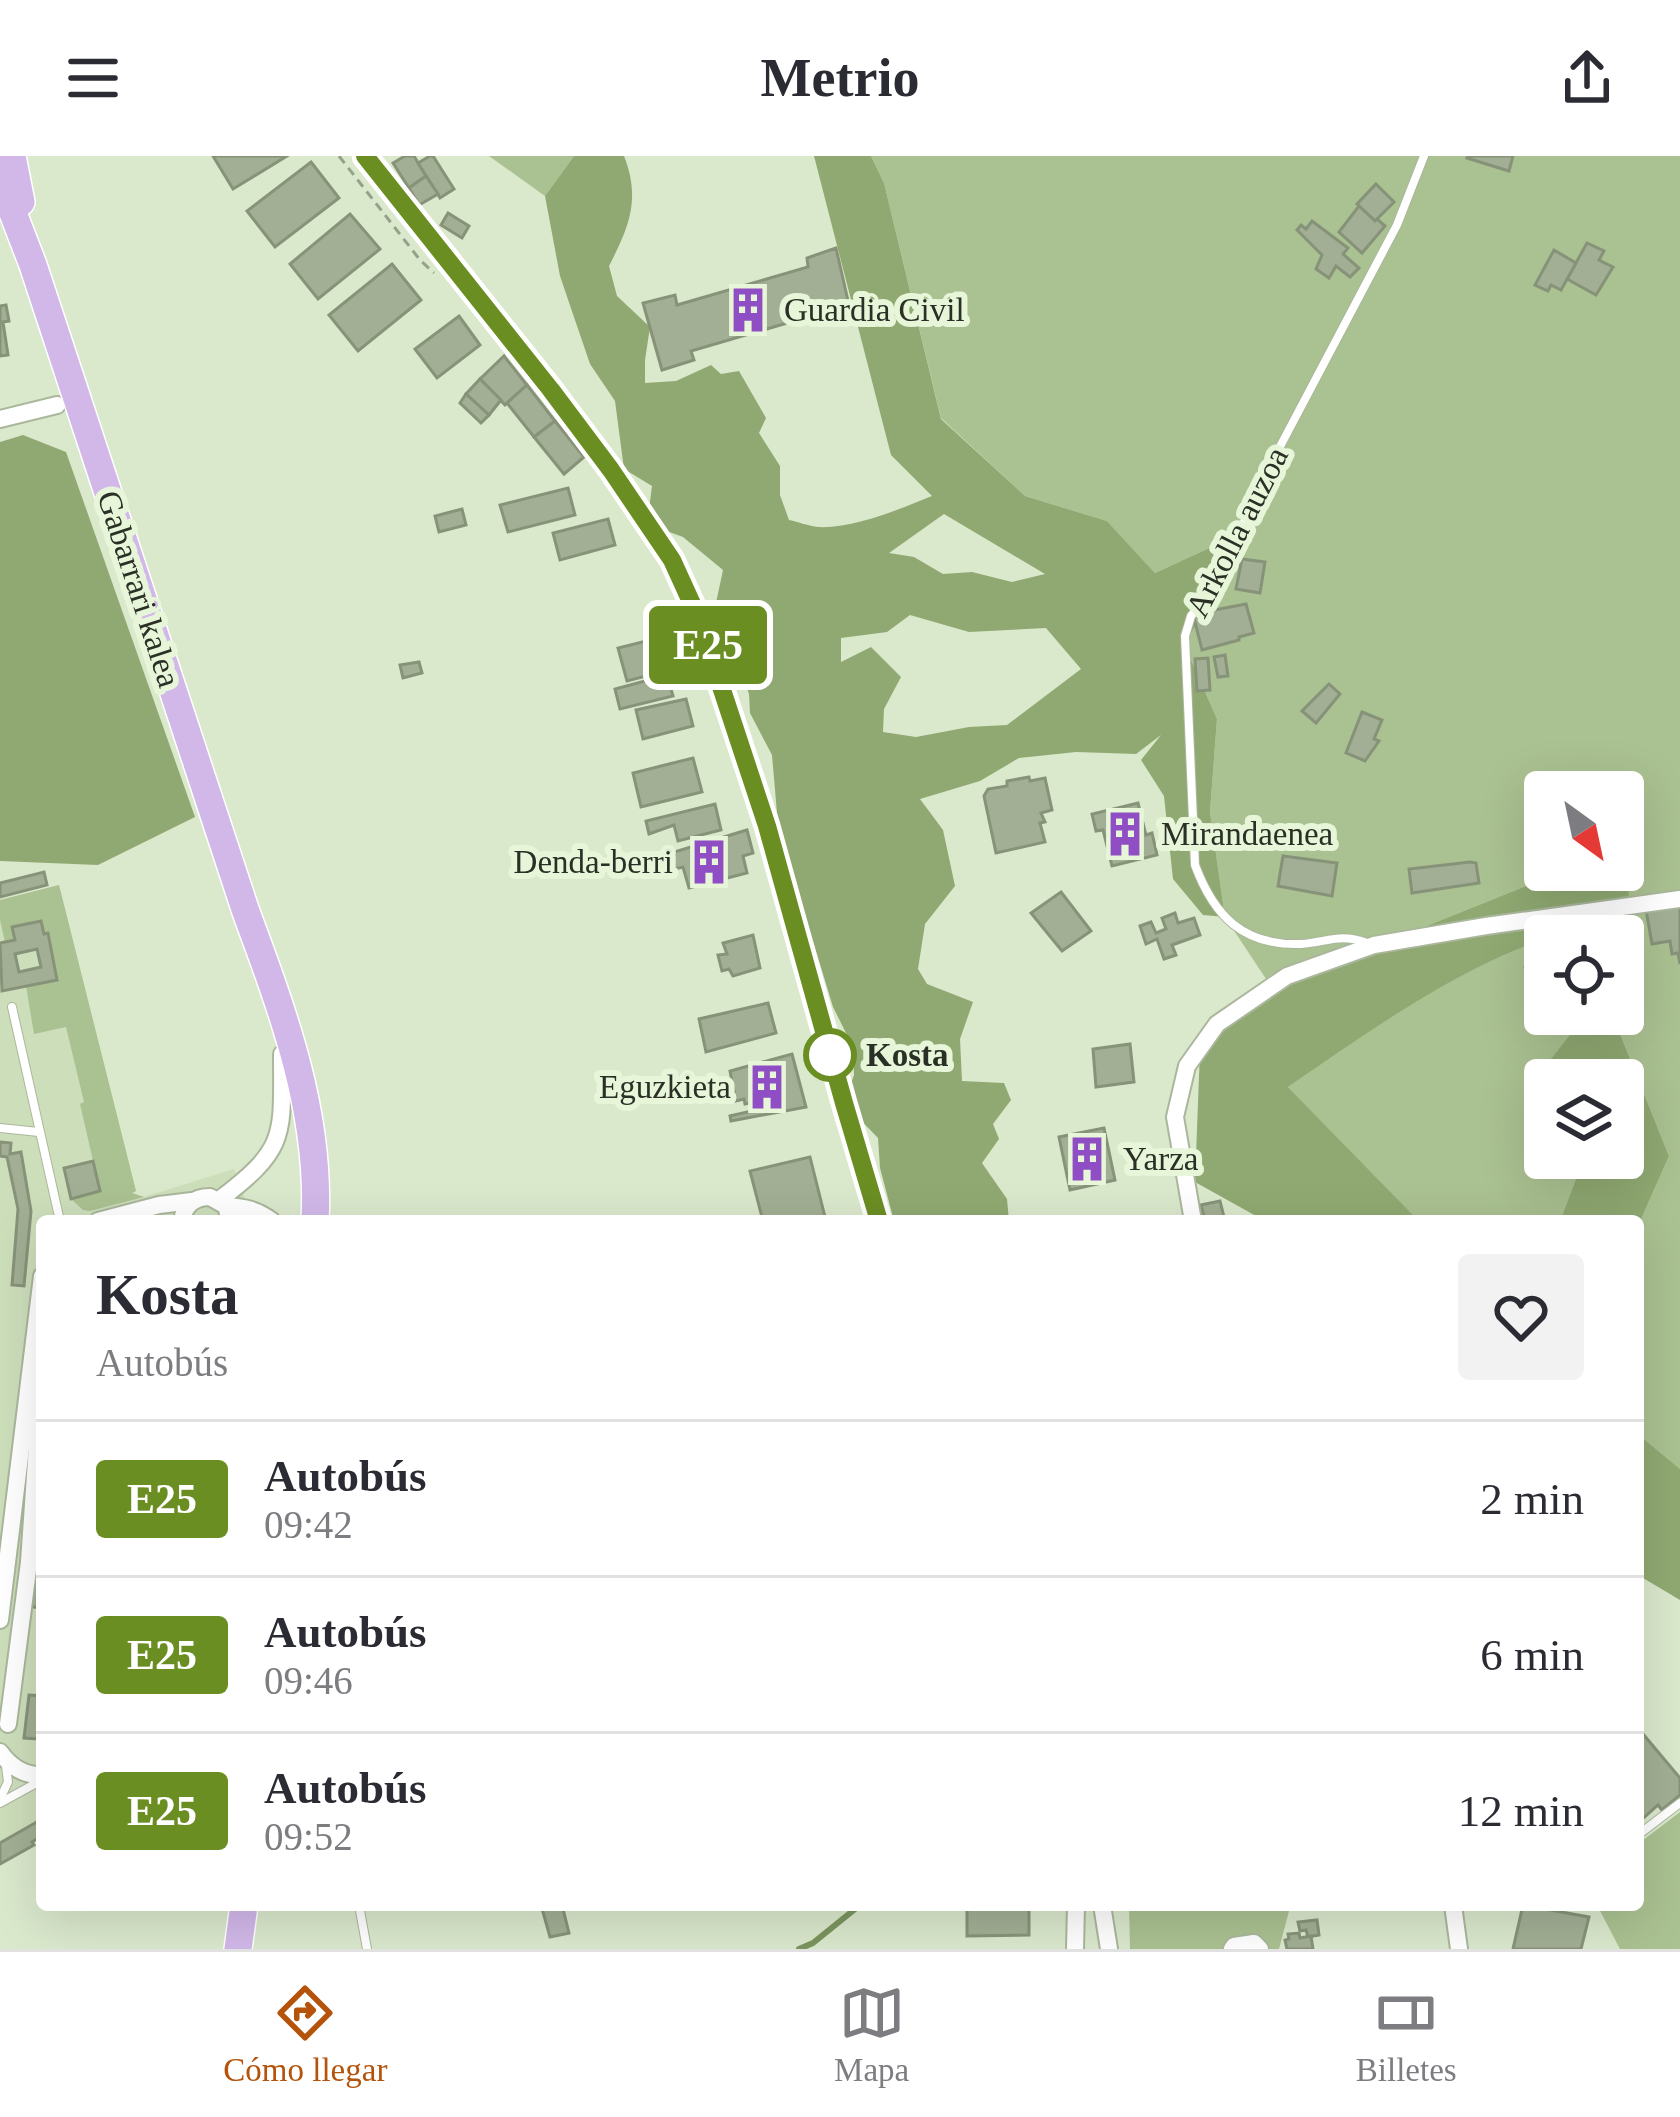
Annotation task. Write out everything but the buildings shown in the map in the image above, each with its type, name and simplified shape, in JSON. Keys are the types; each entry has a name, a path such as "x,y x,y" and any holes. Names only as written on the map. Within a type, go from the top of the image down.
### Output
{"main road":[{"name":"Gabarrari kalea","path":"12,156 33,265"},
{"name":"Gabarrari kalea","path":"0,178 33,265 302,1079 315,1165 315,1215"},
{"name":"Gabarrari kalea","path":"246,912 282,1054 295,1129 297,1215"},
{"path":"238,1949 241,1911"}],"street":[{"path":"372,159 587,438 672,560 698,617 767,826 877,1215"},
{"path":"0,419 57,405"},
{"name":"Arkolla auzoa","path":"1192,1215 1175,1117 1187,1066 1217,1024 1287,976 1374,945 1680,899"},
{"name":"Gabarrari kalea","path":"225,1209 276,1144 282,1111 282,1054"},
{"path":"121,1215 201,1197 225,1209 243,1207 264,1215"},
{"path":"184,1215 192,1201"},
{"path":"0,1620 36,1325"},
{"path":"8,1724 29,1562 36,1461"},
{"path":"2,1755 16,1768 36,1776"},
{"path":"1076,1911 1076,1949"},
{"path":"1103,1911 1109,1949"},
{"path":"1454,1911 1459,1949"},
{"path":"1232,1949 1254,1943 1260,1949"}],"lane":[{"name":"Arkolla auzoa","path":"1374,945 1350,937 1299,944 1262,940 1229,924 1203,886 1195,865 1185,636 1191,616 1213,588 1274,458 1396,225 1424,156"},
{"path":"12,1007 59,1215"},
{"path":"0,1128 39,1132"},
{"path":"0,1801 8,1782 2,1755"},
{"path":"0,1801 36,1781"},
{"path":"1644,1830 1680,1803"},
{"path":"359,1911 368,1949"}],"shaded area":[{"path":"489,156 574,156 545,196"},
{"path":"574,156 624,156 632,199 609,266 617,296 650,327 645,383 676,381 711,365 721,374 739,371 766,418 759,433 780,466 780,495 789,520 815,526 846,525 932,496 891,455 814,156 871,156 884,183 941,419 1025,496 1107,521 1155,573 1220,543 1237,559 1184,644 1217,719 1210,812 1225,917 1203,915 1173,879 1164,796 1141,760 1161,735 1136,754 1076,752 1019,758 980,781 920,799 943,830 955,886 925,924 918,969 927,984 973,1002 960,1039 962,1081 1004,1083 1011,1100 993,1124 999,1139 982,1163 1007,1199 1008,1215 892,1215 878,1138 844,1103 854,1075 853,1047 833,1007 786,852 772,755 750,713 749,694 716,603 723,570 683,537 647,524 652,486 624,469 615,401 590,364 560,276 545,196","holes":["944,514 1045,574 1012,582 972,572 943,574 914,557 889,553","910,615 969,632 1046,628 1081,669 1007,725 916,737 883,732 884,709 901,677 871,647 841,662 841,638 887,632"]},
{"path":"871,156 1680,156 1680,1469 1644,1439 1643,1215 1669,1156 1644,1094 1644,1059 1630,1059 1620,1035 1644,1035 1644,915 1576,915 1602,891 1644,891 1644,771 1524,771 1524,887 1272,988 1225,917 1210,812 1217,719 1184,644 1220,543 1155,573 1107,521 1025,496 941,418 884,183"},
{"path":"23,435 66,452 195,817 98,865 0,861 0,442"},
{"path":"59,885 136,1191 132,1194 144,1197 234,1169 251,1215 36,1215 36,1823 0,1843 0,900"},
{"path":"59,885 136,1191 132,1193 144,1197 90,1211 71,1199 100,1191 66,1027 34,1034 26,986 57,979 48,934 40,921 13,927 15,940 5,942 0,920 0,900"},
{"path":"1524,887 1524,891 1629,891 1629,909 1612,915 1524,915 1524,947 1412,1004 1288,1087 1413,1215 1254,1215 1195,1182 1200,1050 1272,988"},
{"path":"1524,947 1524,1035 1570,1035 1551,1059 1524,1059 1524,1179 1576,1179 1562,1215 1413,1215 1288,1087 1380,1024 1477,968"},
{"path":"1570,1035 1620,1035 1630,1059 1551,1059"},
{"path":"1644,1094 1669,1156 1643,1215 1562,1215 1576,1179 1644,1179"},
{"path":"1644,1439 1680,1469 1680,1600 1644,1579"},
{"path":"1680,1812 1680,1949 1620,1949 1600,1911 1644,1911 1644,1839"},
{"path":"1129,1911 1289,1911 1279,1949 1130,1949"}],"waterway":[{"path":"799,1949 853,1911"}],"bus line":[{"name":"E25","path":"365,156 551,390 672,560 698,617 767,826 877,1215"}],"place":[{"name":"Guardia Civil","path":"748,310"},
{"name":"Mirandaenea","path":"1125,834"},
{"name":"Denda-berri","path":"709,862"},
{"name":"Kosta","path":"830,1055"},
{"name":"Eguzkieta","path":"767,1087"},
{"name":"Yarza","path":"1087,1159"}]}
